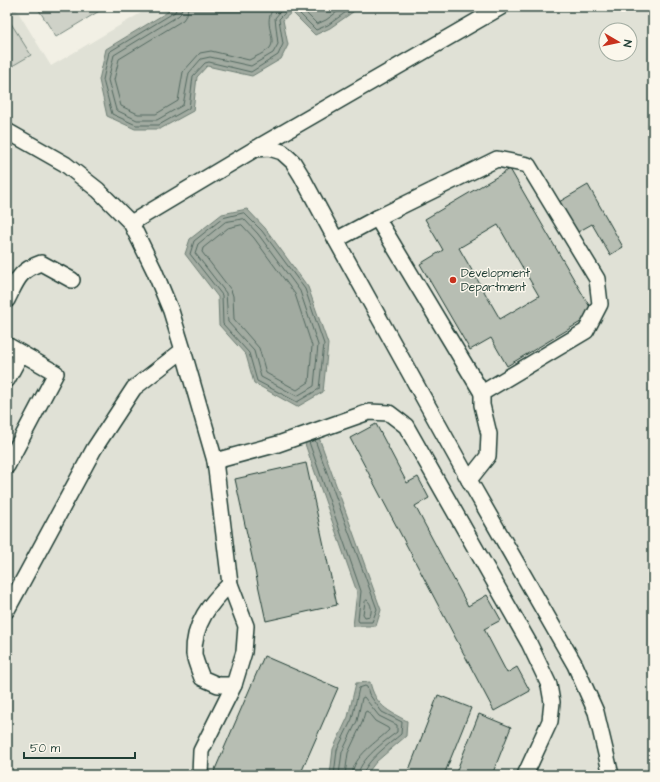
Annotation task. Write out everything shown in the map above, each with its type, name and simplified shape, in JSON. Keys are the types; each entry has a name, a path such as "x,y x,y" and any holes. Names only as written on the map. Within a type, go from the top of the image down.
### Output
{"street":[{"path":"131,222 501,7"},
{"path":"7,131 65,164 98,190 131,222 154,270 171,311 215,461 230,584 246,626 244,652 234,685 201,752 200,775"},
{"path":"255,149 270,148 282,152 293,162 469,480 575,665 596,712 611,775"},
{"path":"336,240 377,218 497,159 528,165 597,279 600,304 586,331 482,393"},
{"path":"377,218 482,393 482,405 489,434 488,456 469,480"},
{"path":"7,300 21,273 41,263 72,280"},
{"path":"7,345 56,373 7,466"},
{"path":"7,610 94,449 134,388 182,350"},
{"path":"7,380 22,354"},
{"path":"215,461 278,444 369,412 389,413 406,426 521,629 549,685 552,702 550,721 525,775"},
{"path":"230,584 205,611 196,633 194,655 202,678 218,685 234,685"}],"shaded area":[{"path":"7,7 15,7 51,66 151,7 653,7 653,775 7,775"},
{"path":"37,7 106,7 56,37"},
{"path":"7,17 31,55 7,69"}],"water":[{"path":"176,7 360,7 330,28 315,35 292,12 283,20 288,45 281,59 252,76 207,66 197,77 193,111 160,129 135,129 107,116 99,80 106,49"},
{"path":"247,209 265,228 308,287 328,344 323,392 297,407 254,383 246,355 219,325 218,297 185,254 190,239 222,214"},
{"path":"317,432 381,610 376,626 353,626 357,592 304,441"},
{"path":"370,682 372,690 379,702 388,710 407,721 406,736 376,762 366,775 330,775 333,749 348,717 356,683"}],"building":[{"name":"Development Department","path":"510,169 594,314 507,366 491,338 470,350 420,264 443,250 425,219","holes":["498,225 539,296 500,319 459,248"]},
{"path":"588,185 623,247 610,255 592,224 576,233 559,202"},
{"path":"376,424 407,483 418,477 429,498 415,506 468,606 487,595 501,620 484,629 507,673 517,667 530,691 494,711 350,438"},
{"path":"306,463 337,605 266,621 235,479"},
{"path":"264,656 338,688 300,775 215,775 213,774"},
{"path":"438,695 471,708 444,775 407,775"},
{"path":"479,714 511,727 492,775 455,775"}],"place":[{"name":"Development Department","path":"453,280"}]}
